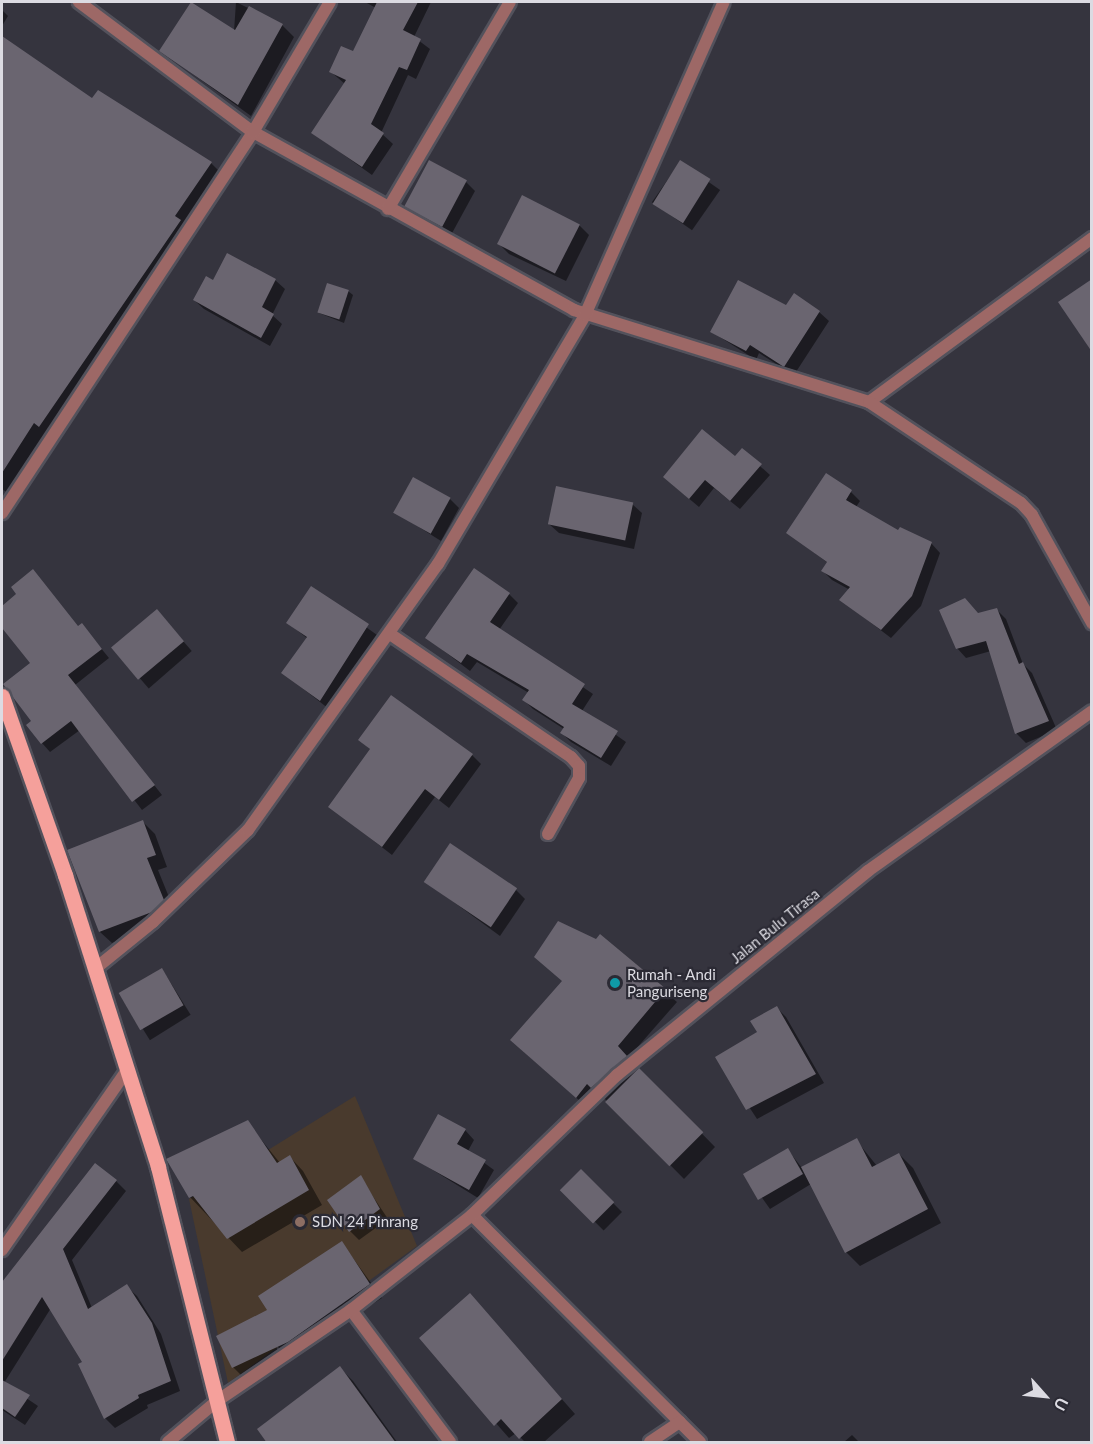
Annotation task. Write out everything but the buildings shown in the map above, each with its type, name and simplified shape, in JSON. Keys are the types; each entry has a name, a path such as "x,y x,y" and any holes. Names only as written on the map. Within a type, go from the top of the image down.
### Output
{"main road":[{"path":"2,696 27,758 158,1167 227,1443"}],"street":[{"path":"79,2 253,132 585,315 869,402 1021,503 1032,515 1092,623"},
{"path":"2,513 253,132 330,2"},
{"path":"388,208 510,2"},
{"path":"96,969 153,922 248,830 438,564 585,315 724,2"},
{"path":"869,402 1092,238"},
{"path":"390,634 571,757 579,766 579,778 548,834"},
{"name":"Jalan Bulu Tirasa","path":"168,1443 217,1401 351,1310 472,1215 617,1075 825,905 1092,711"},
{"path":"2,1250 128,1069"},
{"path":"472,1215 700,1443"},
{"path":"351,1310 450,1443"},
{"path":"650,1443 680,1422"}],"shaded area":[{"name":"SDN 24 Pinrang","path":"355,1096 417,1246 228,1383 189,1199"}],"place":[{"name":"Rumah - Andi Panguriseng","path":"615,983"},
{"name":"SDN 24 Pinrang","path":"300,1222"}]}
